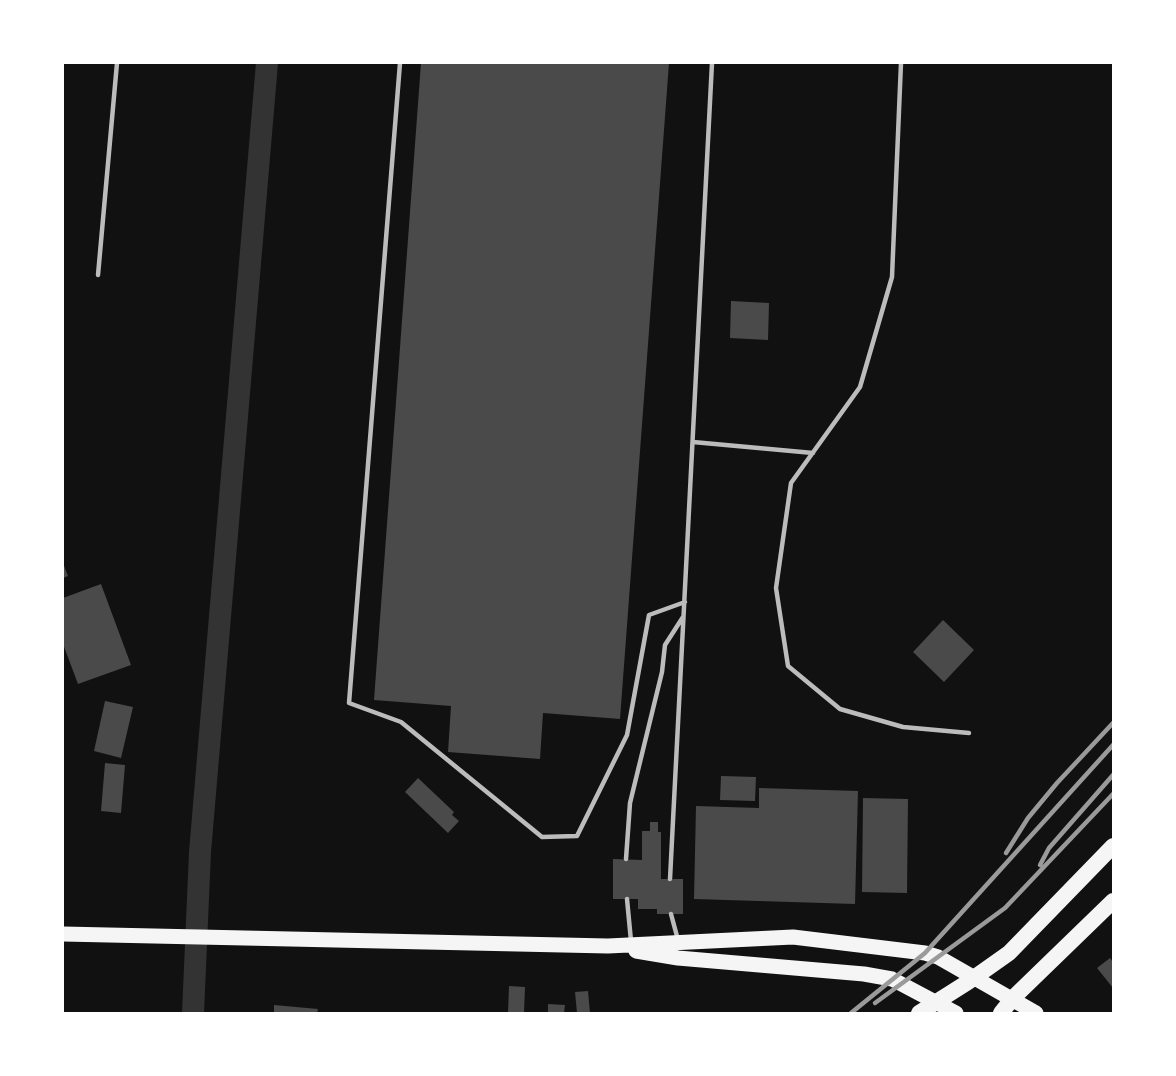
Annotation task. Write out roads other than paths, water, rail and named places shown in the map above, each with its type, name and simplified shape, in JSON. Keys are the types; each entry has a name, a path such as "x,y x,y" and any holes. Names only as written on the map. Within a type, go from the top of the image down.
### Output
{"highway":[{"path":"919,1013 969,982 1009,952 1113,846"},
{"path":"1001,1013 1013,998 1113,901"}],"main road":[{"path":"63,934 608,946 678,950 892,980 956,1013"},
{"path":"678,950 793,937 925,953 938,957 1036,1013"}],"lane":[{"path":"98,275 117,63"},
{"path":"400,63 349,703 401,722 543,837 577,836 627,735 649,615 685,602"},
{"path":"670,879 712,63"},
{"path":"901,63 892,277 860,387 791,483 776,588 788,666 840,709 903,726 969,733"},
{"path":"693,442 813,453"},
{"path":"626,859 630,803 663,672 665,645 684,615"},
{"path":"627,899 631,947"},
{"path":"671,914 678,950"}],"waterway":[{"path":"193,1013 200,852 267,63"}],"railway":[{"path":"1006,853 1028,818 1113,723"},
{"path":"851,1013 925,953 1113,745"},
{"path":"1040,865 1049,848 1113,775"},
{"path":"875,1003 1005,908 1113,794"}]}
